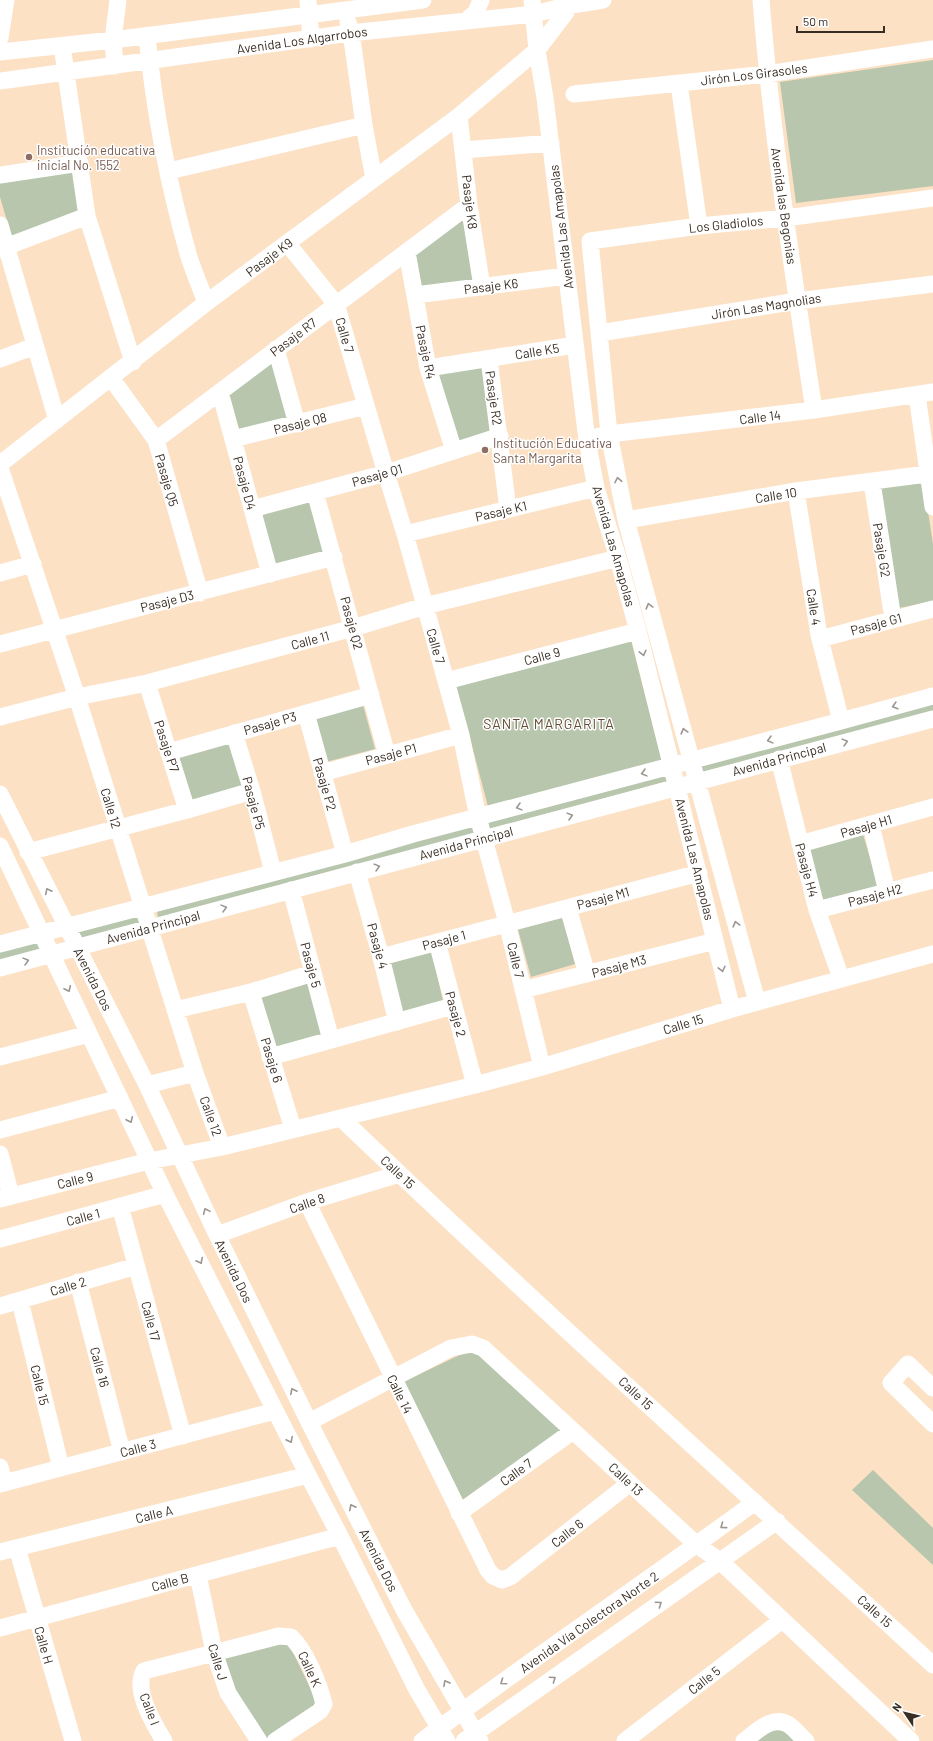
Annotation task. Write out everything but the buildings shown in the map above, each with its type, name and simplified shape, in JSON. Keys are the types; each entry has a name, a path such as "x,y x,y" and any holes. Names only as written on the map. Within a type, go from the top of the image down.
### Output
{"street":[{"path":"0,38 6,0"},
{"path":"115,66 113,40 118,0"},
{"name":"Avenida Los Algarrobos","path":"0,52 148,36 309,7 345,10 423,0"},
{"path":"467,20 476,12 481,0"},
{"name":"Avenida Los Algarrobos","path":"0,81 150,62 311,38 467,20 533,7 603,0"},
{"name":"Avenida las Begonias","path":"761,0 767,74 797,301 814,410"},
{"path":"537,50 566,12 566,3"},
{"path":"309,7 311,38"},
{"name":"Avenida Las Amapolas","path":"533,7 537,50 551,143 587,440 596,488 618,558 638,631 670,766 732,1009"},
{"path":"345,10 354,46 364,126 374,179"},
{"path":"148,36 151,77 169,172 190,258 206,303"},
{"path":"62,46 87,216 133,362"},
{"name":"Jirón Los Girasoles","path":"574,94 767,74 933,49"},
{"name":"Pasaje K9","path":"0,464 133,362 206,303 460,116 537,50"},
{"path":"679,84 699,226"},
{"name":"Pasaje K8","path":"460,116 469,205 482,287"},
{"path":"169,172 364,126"},
{"path":"463,150 551,143"},
{"path":"0,175 80,163"},
{"name":"Los Gladiolos","path":"590,241 699,226 786,218 933,198"},
{"name":"Pasaje R7","path":"156,440 469,205"},
{"path":"3,248 87,216"},
{"path":"0,225 3,248 57,420"},
{"name":"Avenida Las Amapolas","path":"590,241 609,434 626,520 757,1002"},
{"name":"Calle 7","path":"287,243 336,304 405,534 461,735 478,817 507,923 542,1067"},
{"name":"Pasaje R4","path":"407,252 428,368 454,451"},
{"name":"Pasaje K6","path":"415,295 567,276"},
{"name":"Jirón Las Magnolias","path":"600,333 797,301 933,284"},
{"name":"Calle K5","path":"428,368 575,345"},
{"path":"0,359 35,346"},
{"path":"276,350 297,424"},
{"name":"Pasaje R2","path":"489,359 500,436 508,509"},
{"name":"Pasaje Q5","path":"111,378 156,440 200,593"},
{"name":"Pasaje D4","path":"220,392 270,574"},
{"path":"925,393 928,474 933,507"},
{"name":"Calle 14","path":"587,440 609,434 814,410 925,393"},
{"name":"Pasaje Q8","path":"233,440 366,406"},
{"name":"Pasaje Q1","path":"252,509 386,473 500,436"},
{"name":"Calle 12","path":"0,468 77,697 195,1073 222,1147"},
{"name":"Calle 10","path":"626,520 796,491 928,474"},
{"name":"Pasaje G2","path":"872,482 893,619"},
{"name":"Pasaje K1","path":"405,534 596,488"},
{"name":"Calle 4","path":"796,491 820,639 842,721"},
{"name":"Pasaje Q2","path":"316,492 387,755"},
{"name":"Pasaje D3","path":"0,644 334,557"},
{"name":"Calle 11","path":"0,717 77,697 147,684 353,628 425,606 618,558"},
{"path":"0,573 33,564"},
{"name":"Pasaje G1","path":"820,639 933,609"},
{"name":"Calle 9","path":"446,681 638,631"},
{"name":"Pasaje P7","path":"147,684 187,810"},
{"name":"Pasaje P3","path":"169,752 371,695"},
{"name":"Avenida Principal","path":"0,944 345,854 413,834 933,696"},
{"name":"Pasaje P2","path":"306,714 345,854"},
{"name":"Avenida Principal","path":"0,968 933,719"},
{"name":"Pasaje P5","path":"234,734 252,791 273,872"},
{"name":"Pasaje P1","path":"322,773 461,735"},
{"name":"Pasaje H4","path":"779,759 817,910 841,978"},
{"path":"28,852 117,827 187,810 252,791"},
{"name":"Avenida Dos","path":"0,794 146,1085 217,1236 309,1422 404,1610 462,1711 473,1738"},
{"name":"Pasaje H1","path":"800,844 933,807"},
{"path":"872,824 888,892"},
{"name":"Avenida Dos","path":"0,846 165,1194 416,1688 443,1735"},
{"name":"Pasaje 4","path":"357,872 381,957 397,1022"},
{"name":"Pasaje M1","path":"507,923 698,873"},
{"name":"Pasaje H2","path":"817,910 933,880"},
{"name":"Pasaje 5","path":"291,890 331,1040"},
{"path":"568,908 587,974"},
{"name":"Pasaje 1","path":"381,957 507,923"},
{"name":"Pasaje M3","path":"523,990 715,941"},
{"name":"Pasaje 2","path":"437,942 474,1085"},
{"name":"Calle 15","path":"149,1161 222,1147 474,1085 542,1067 732,1009 933,954"},
{"path":"176,1010 251,992 313,973"},
{"name":"Pasaje 6","path":"251,992 293,1129"},
{"path":"270,1057 453,1006"},
{"path":"0,1057 89,1034"},
{"path":"146,1085 195,1073"},
{"path":"0,1130 120,1098"},
{"name":"Calle 15","path":"341,1118 399,1174 933,1665"},
{"path":"0,1154 6,1198"},
{"name":"Calle 9","path":"6,1198 149,1161"},
{"name":"Calle 8","path":"217,1236 307,1202 399,1174"},
{"name":"Calle 1","path":"0,1239 165,1194"},
{"name":"Calle 14","path":"307,1202 488,1570 493,1576 502,1580"},
{"name":"Calle 17","path":"120,1206 183,1436"},
{"name":"Calle 2","path":"0,1306 136,1266"},
{"name":"Calle 16","path":"78,1282 122,1452"},
{"name":"Calle 15","path":"20,1301 60,1468"},
{"name":"Calle 13","path":"309,1422 451,1348 472,1344 483,1348 697,1545 720,1561 911,1741"},
{"path":"909,1402 930,1385 908,1364 891,1384 909,1402 933,1424"},
{"name":"Calle 3","path":"1,1478 60,1468 275,1411"},
{"name":"Calle 7","path":"459,1513 573,1431"},
{"name":"Calle A","path":"0,1552 308,1475"},
{"name":"Calle 6","path":"502,1580 510,1577 630,1483"},
{"name":"Avenida Vía Colectora Norte 2","path":"422,1741 443,1735 462,1711 697,1545 755,1502"},
{"name":"Avenida Vía Colectora Norte 2","path":"473,1738 777,1521"},
{"name":"Calle B","path":"0,1628 340,1536"},
{"name":"Calle H","path":"17,1548 36,1618 73,1741"},
{"name":"Calle J","path":"198,1574 214,1652 228,1693 259,1741"},
{"name":"Calle 5","path":"625,1741 782,1620"},
{"name":"Calle K","path":"214,1652 279,1636 291,1637 298,1644 321,1691 324,1704 320,1711 275,1741"},
{"name":"Calle I","path":"164,1741 146,1705 140,1684 142,1675 147,1669 214,1652"},
{"path":"744,1741 764,1726 776,1721 789,1724 806,1741"}],"green space":[{"path":"933,60 933,186 796,203 780,82"},
{"path":"74,169 81,214 12,238 0,197 0,181"},
{"path":"463,218 475,281 419,290 412,252"},
{"path":"271,360 290,419 239,433 225,394"},
{"path":"486,364 495,432 459,444 438,372"},
{"path":"923,479 933,544 933,601 899,608 878,484"},
{"path":"312,500 324,550 322,553 275,564 257,513"},
{"path":"631,640 663,766 490,814 456,685"},
{"path":"933,701 933,714 702,772 701,765"},
{"path":"363,705 375,749 326,762 313,719"},
{"path":"229,738 243,786 189,801 177,752"},
{"path":"664,775 667,781 493,831 488,828 488,821"},
{"path":"472,823 477,833 158,918 157,910"},
{"path":"862,831 878,885 876,888 823,900 807,846"},
{"path":"137,913 143,922 83,940 78,931"},
{"path":"562,915 575,964 531,977 517,926"},
{"path":"37,940 42,948 0,962 0,950"},
{"path":"431,948 443,1001 401,1012 388,960"},
{"path":"307,980 322,1034 273,1048 256,995"},
{"path":"466,1352 478,1352 564,1430 464,1503 403,1382"},
{"path":"873,1470 933,1528 933,1565 852,1490"},
{"path":"288,1642 317,1702 315,1708 268,1740 239,1704 221,1661 225,1654"},
{"path":"771,1729 784,1730 796,1741 755,1741"}],"place":[{"name":"Institución educativa inicial No. 1552","path":"29,157"},
{"name":"Institución Educativa Santa Margarita","path":"485,450"}],"district":[{"name":"SANTA MARGARITA","path":"549,724"}]}
